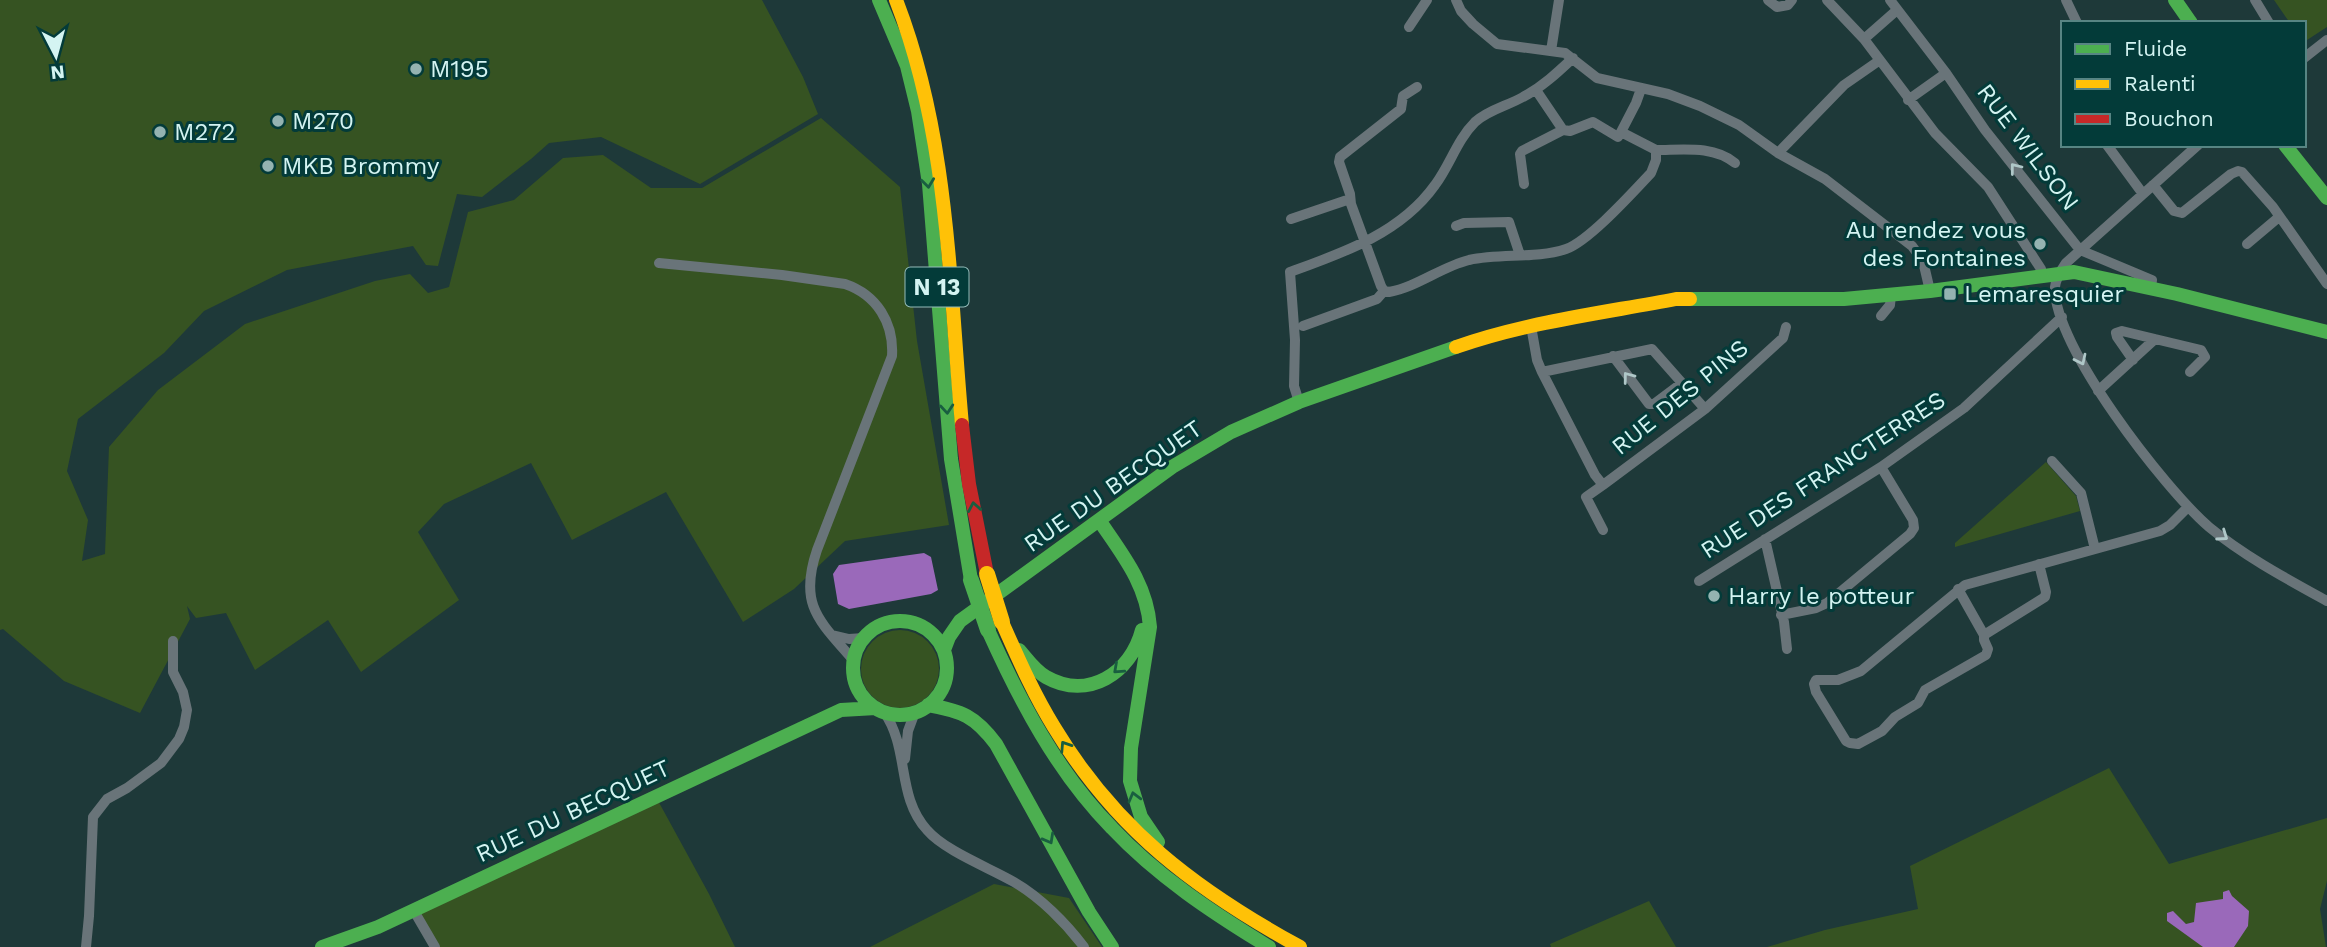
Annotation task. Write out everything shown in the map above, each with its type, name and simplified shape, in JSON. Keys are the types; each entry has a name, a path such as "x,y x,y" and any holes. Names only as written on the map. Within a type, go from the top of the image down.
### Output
{"main road":[{"name":"N 13","path":"878,0 907,66 918,111 929,184 951,459 979,577 1009,678 1051,750 1098,814 1133,849 1179,888 1269,947"},
{"name":"N 13","path":"896,0 905,19 921,74 932,118 941,177 965,456 979,577"},
{"path":"2175,0 2190,21"},
{"path":"2287,147 2327,198"},
{"name":"RUE DU BECQUET","path":"944,650 960,621 1172,467 1231,432 1299,402 1482,338 1531,326 1676,299 1831,299 1891,295 2074,272 2151,288 2327,332"},
{"path":"1008,638 1046,677 1072,685 1086,685 1104,680 1120,671 1141,637 1143,621 1140,600 1132,582 1094,524"},
{"path":"1094,524 1143,587 1150,612 1131,748 1132,792 1146,827 1184,875"},
{"name":"RUE DU BECQUET","path":"926,629 960,621"},
{"path":"922,709 943,686 947,674 944,650 926,629 907,622 883,624 864,638 854,661 853,674 864,698 880,710 901,715 922,709 960,710 986,729 1088,912 1112,947"},
{"name":"N 13","path":"995,626 1008,638 1042,710 1078,766 1102,797 1184,875 1253,922 1300,947"},
{"path":"841,710 857,685"},
{"name":"RUE DU BECQUET","path":"322,947 414,911 841,710 880,710"}],"street":[{"path":"1409,27 1427,0"},
{"path":"1455,0 1473,24 1497,44 1565,53 1597,78 1668,94 1739,125 1779,153 1825,179 1912,246 1923,261 1930,291"},
{"path":"1551,51 1559,0"},
{"path":"1768,0 1777,7 1788,5 1792,0"},
{"path":"1827,0 1864,40 1935,133 1988,187 2041,269 2042,276"},
{"name":"RUE WILSON","path":"1890,0 1986,130 2080,250 2152,280 2151,288"},
{"path":"2066,0 2076,21"},
{"path":"2255,0 2268,21"},
{"path":"1864,40 1898,10"},
{"path":"2306,56 2327,40"},
{"path":"1299,402 1294,386 1295,340 1290,272 1364,243 1401,221 1436,185 1474,123 1486,114 1536,90 1573,58"},
{"path":"1779,153 1844,85 1880,60"},
{"path":"1908,100 1946,74"},
{"path":"1384,291 1364,243 1339,162 1340,157 1401,109 1403,96 1417,87"},
{"path":"1524,184 1520,154 1563,130 1570,131 1590,122 1618,137 1641,89"},
{"path":"1536,90 1563,130"},
{"path":"1621,132 1656,150 1710,151 1735,163"},
{"path":"2108,147 2143,194"},
{"path":"2196,147 2080,250 2059,273 2055,292 2062,317 2083,366 2098,391 2188,507 2210,528 2327,601"},
{"path":"1384,291 1393,292 1469,260 1566,249 1586,237 1651,173 1656,160 1656,150"},
{"path":"2153,185 2174,211 2182,213 2238,171 2279,217 2327,284"},
{"path":"1291,219 1350,199"},
{"path":"2247,244 2279,217"},
{"path":"1456,226 1464,223 1509,222 1520,255"},
{"path":"659,263 845,284 870,298 888,322 892,356 812,566 809,587 820,622 854,661"},
{"path":"1303,326 1371,302 1384,291"},
{"path":"1881,316 1890,304 1891,295"},
{"name":"RUE DES FRANCTERRES","path":"1699,581 1881,467 1964,408 2062,317"},
{"name":"RUE DES PINS","path":"1531,326 1542,372 1595,475 1603,485 1705,409 1783,338 1786,327"},
{"path":"2133,360 2116,333 2122,331 2201,349 2205,357 2190,372"},
{"path":"2098,391 2155,339"},
{"path":"1542,372 1652,349 1705,409"},
{"path":"1613,356 1649,404 1654,404 1682,383"},
{"path":"2052,461 2081,493 2095,549"},
{"path":"1782,615 1827,603 1910,534 1914,528 1913,520 1881,467"},
{"path":"1603,485 1587,497 1603,530"},
{"path":"1958,589 1984,635 1983,640 1988,649 1986,655 1925,690 1918,703 1895,717 1882,731 1858,744 1850,743 1843,737 1816,692 1816,680 1838,680 1861,671 1958,589 1965,585 2160,531 2188,507"},
{"path":"1765,539 1787,649"},
{"path":"1984,635 2044,599 2046,592 2039,564"},
{"path":"831,635 849,639 864,638"},
{"path":"86,947 93,817 107,799 161,763 179,739 184,727 187,710 183,692 173,672 173,641"},
{"path":"904,766 908,731 922,709"},
{"path":"880,710 894,726 908,797 913,810 929,833 1017,883 1048,908 1084,947"},
{"path":"414,911 435,947"}],"green space":[{"path":"0,0 762,0 803,77 818,114 700,184 601,137 549,143 482,197 457,194 438,266 426,265 413,246 287,270 204,311 164,353 78,419 67,471 88,520 82,561 105,554 109,447 158,390 245,324 375,281 410,274 428,293 449,287 468,212 514,200 563,158 603,155 651,188 702,188 821,118 900,187 917,341 949,525 845,541 794,589 743,622 666,492 572,540 531,463 444,504 418,532 459,600 361,672 328,620 255,670 226,613 196,618 187,606 190,619 140,713 64,681 3,629 0,630"},
{"path":"2274,0 2327,0 2327,27 2306,41 2306,21 2289,21"},
{"path":"2046,462 2076,496 2080,511 1955,547 1955,543"},
{"path":"900,630 915,633 927,642 936,654 939,669 936,684 927,696 915,705 900,708 885,705 873,696 864,684 861,669 864,654 873,642 885,633"},
{"path":"2109,768 2169,864 2327,818 2327,881 2320,909 2326,947 1767,947 1825,930 1918,909 1910,866"},
{"path":"656,797 735,947 434,947 414,911"},
{"path":"994,884 1069,898 1102,947 870,947"},
{"path":"1649,901 1676,947 1551,947 1550,944"}],"shaded area":[{"path":"924,553 931,557 938,590 931,594 849,609 838,604 833,574 839,565"},
{"path":"2229,890 2249,911 2248,926 2234,947 2203,947 2167,921 2167,913 2173,911 2186,924 2194,922 2196,903 2223,899 2223,892"}],"traffic: fast":[{"path":"879,0 907,66 918,111 929,184 951,459 971,580"},
{"path":"2175,0 2190,21"},
{"path":"2287,147 2327,198"},
{"path":"1690,299 1844,299 2074,272 2177,294 2327,332"},
{"path":"944,650 960,621 1172,467 1231,432 1299,402 1456,347"},
{"path":"1099,520 1132,570 1148,611 1150,627 1131,748 1130,781 1141,817 1158,842"},
{"path":"971,580 988,630"},
{"path":"900,621 918,625 933,635 943,650 947,668 943,686 933,701 918,711 900,715 882,711 867,701 857,686 853,668 857,650 867,635 882,625 900,621"},
{"path":"988,630 1041,735 1092,806 1129,846 1167,878 1269,947"},
{"path":"1019,650 1046,677 1062,684 1092,684 1106,679 1118,670 1128,659 1142,630"},
{"path":"928,705 967,716 996,744 1089,912 1112,947"},
{"path":"322,947 378,927 841,710 876,708"}],"traffic: slow":[{"path":"896,0 914,51 937,157 962,425"},
{"path":"1456,347 1538,325 1676,299 1690,299"},
{"path":"987,574 1002,622"},
{"path":"1002,622 1046,714 1078,764 1104,797 1132,827 1193,880 1300,947"}],"traffic: jam":[{"path":"962,425 969,484 987,574"}],"place":[{"name":"M195","path":"416,69"},
{"name":"M270","path":"278,121"},
{"name":"M272","path":"160,132"},
{"name":"MKB Brommy","path":"268,166"},
{"name":"Au rendez vous des Fontaines","path":"2040,244"},
{"name":"Lemaresquier","path":"1950,294"},
{"name":"Harry le potteur","path":"1714,596"}]}
